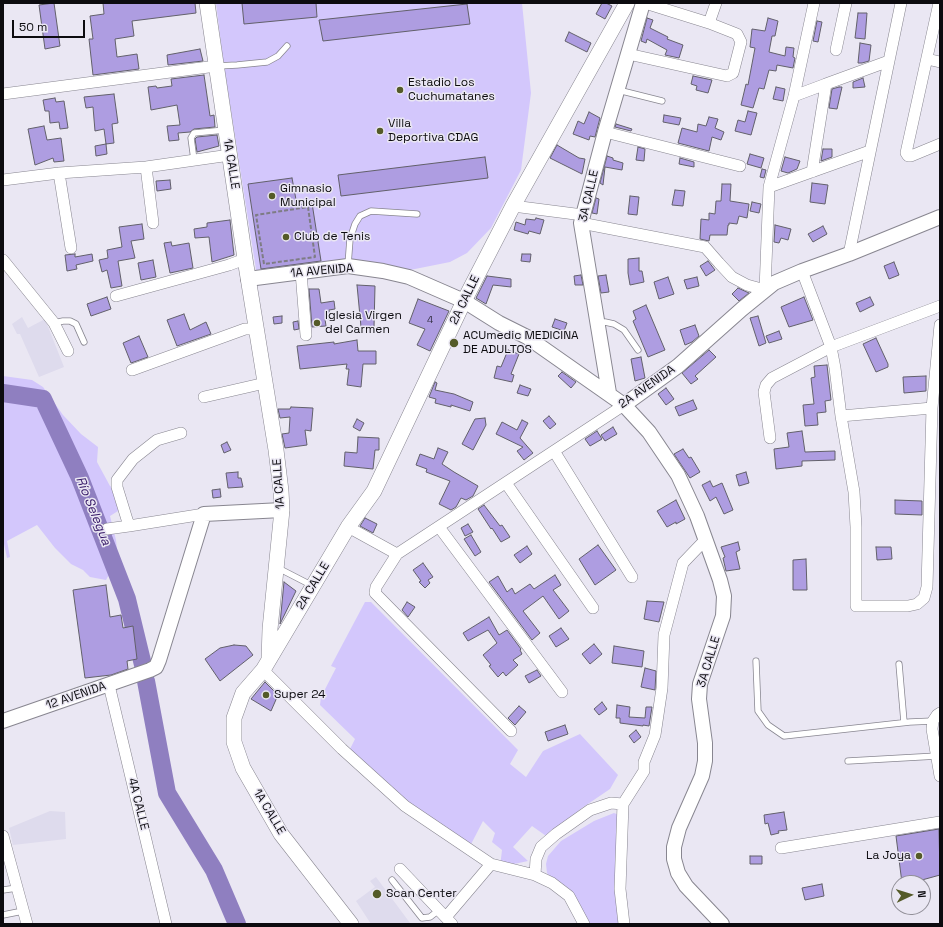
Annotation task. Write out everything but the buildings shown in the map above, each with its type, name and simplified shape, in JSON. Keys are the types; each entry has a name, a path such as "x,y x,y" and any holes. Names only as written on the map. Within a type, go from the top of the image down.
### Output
{"main road":[{"name":"1A CALLE","path":"207,3 225,130 279,473 282,510 266,665 244,693 234,718 234,742 243,768 281,834 351,924"},
{"name":"2A CALLE","path":"266,665 348,527 374,491 464,301 513,206 627,3"}],"street":[{"path":"628,54 726,76 729,76 732,73 741,42 737,34 709,23 644,3"},
{"name":"3A CALLE","path":"608,393 582,219 605,132 644,3"},
{"path":"709,23 716,3"},
{"path":"513,206 582,219 705,247 732,277 748,285 765,290 770,188 794,96 814,3"},
{"path":"836,50 846,3"},
{"path":"849,254 901,3"},
{"path":"939,3 906,153 908,156 911,156 940,144"},
{"path":"927,59 940,62"},
{"path":"794,96 889,61"},
{"path":"3,94 216,66"},
{"path":"812,172 826,84"},
{"path":"605,132 740,166"},
{"path":"770,188 870,151"},
{"path":"3,177 146,167 230,155"},
{"path":"146,167 153,223"},
{"path":"59,173 71,248"},
{"name":"2A AVENIDA","path":"511,730 376,593 375,590 397,554 624,405 678,366 774,283 940,217"},
{"path":"116,296 229,265 245,259"},
{"path":"3,260 54,323 68,351"},
{"name":"1A AVENIDA","path":"248,279 348,266 383,271 409,277 464,301 499,323 527,338 624,405"},
{"path":"802,271 831,347 835,368 841,416 854,492 856,527 856,606 908,606 917,604 924,598 927,587 932,408 940,325"},
{"path":"301,272 306,335"},
{"path":"770,438 764,392 766,385 772,378 831,347 940,306"},
{"path":"132,370 245,330 256,329"},
{"path":"204,397 265,383"},
{"name":"3A CALLE","path":"624,405 649,432 678,475 706,539 724,596 723,616 700,684 699,699 705,743 705,761 702,776 679,828 674,847 674,859 678,873 686,886 722,924"},
{"path":"841,416 932,408"},
{"path":"129,526 117,487 117,480 133,459 157,440 181,433"},
{"path":"554,450 632,577"},
{"path":"506,482 593,608"},
{"path":"107,529 204,514 282,510"},
{"name":"12 AVENIDA","path":"3,721 109,685 156,667 204,514"},
{"path":"348,527 397,554"},
{"path":"439,527 562,692"},
{"path":"624,924 620,889 623,804 644,770 644,762 655,734 662,688 664,635 683,563 706,539"},
{"path":"266,665 342,749 405,806 491,864 535,875 552,883 569,896 584,924"},
{"name":"4A CALLE","path":"109,685 166,924"},
{"path":"937,716 932,729 940,776"},
{"path":"535,875 536,859 541,847 556,834 590,810 611,803 623,804"},
{"path":"781,848 940,822"},
{"path":"3,836 6,858 17,888 27,924"},
{"path":"400,868 446,917 491,864"}],"lane":[{"path":"216,66 267,62 278,56 287,46"},
{"path":"618,90 662,101"},
{"path":"194,160 191,138 194,133 225,130"},
{"path":"348,266 350,239 355,224 360,216 371,211 417,214"},
{"path":"54,323 70,321 76,324 84,342"},
{"path":"597,323 605,322 614,324 624,330 638,350"},
{"path":"276,567 313,586"},
{"path":"756,661 758,711 768,725 784,736 904,722 937,716"},
{"path":"899,664 904,722"},
{"path":"848,761 936,756"},
{"path":"392,880 422,918 446,917"},
{"path":"3,890 17,888"},
{"path":"3,915 23,910"}],"path":[{"path":"308,207 315,257 264,264 256,214 308,207"}],"shaded area":[{"name":"Villa Deportiva CDAG","path":"216,3 522,3 531,93 521,170 491,228 467,253 450,262 405,271 348,265 258,282 223,60"},
{"path":"22,317 28,328 45,319 64,367 39,377 20,334 17,334 12,324"},
{"path":"3,376 32,380 43,387 63,415 81,434 98,447 97,462 110,486 121,492 118,511 110,516 116,540 118,558 106,580 90,577 83,570 71,564 55,548 37,525 7,541 10,557 7,558 3,539"},
{"path":"365,602 371,602 518,750 510,764 526,777 543,751 580,734 618,775 610,789 582,808 561,825 549,838 532,826 513,847 528,861 500,867 502,850 492,842 495,833 483,821 467,852 348,753 355,739 320,705 321,697 336,668 331,666"},
{"path":"50,811 65,812 66,839 13,845 9,828"},
{"path":"614,813 621,816 621,924 590,924 576,898 553,880 547,873 546,864 548,856 561,841 594,821"},
{"name":"Scan Center","path":"376,877 410,923 371,924 356,901 375,887 370,881"}],"waterway":[{"name":"Río Selegua","path":"3,393 43,399 80,478 127,599 143,665"},
{"path":"146,681 167,793 214,870 237,924"}],"place":[{"name":"Estadio Los Cuchumatanes","path":"400,90"},
{"name":"Villa Deportiva CDAG","path":"380,131"},
{"name":"Gimnasio Municipal","path":"272,196"},
{"name":"Club de Tenis","path":"286,237"},
{"name":"Iglesia Virgen del Carmen","path":"317,323"},
{"name":"ACUmedic MEDICINA DE ADULTOS","path":"454,343"},
{"name":"Super 24","path":"266,695"},
{"name":"La Joya","path":"919,856"},
{"name":"Scan Center","path":"377,894"}]}
